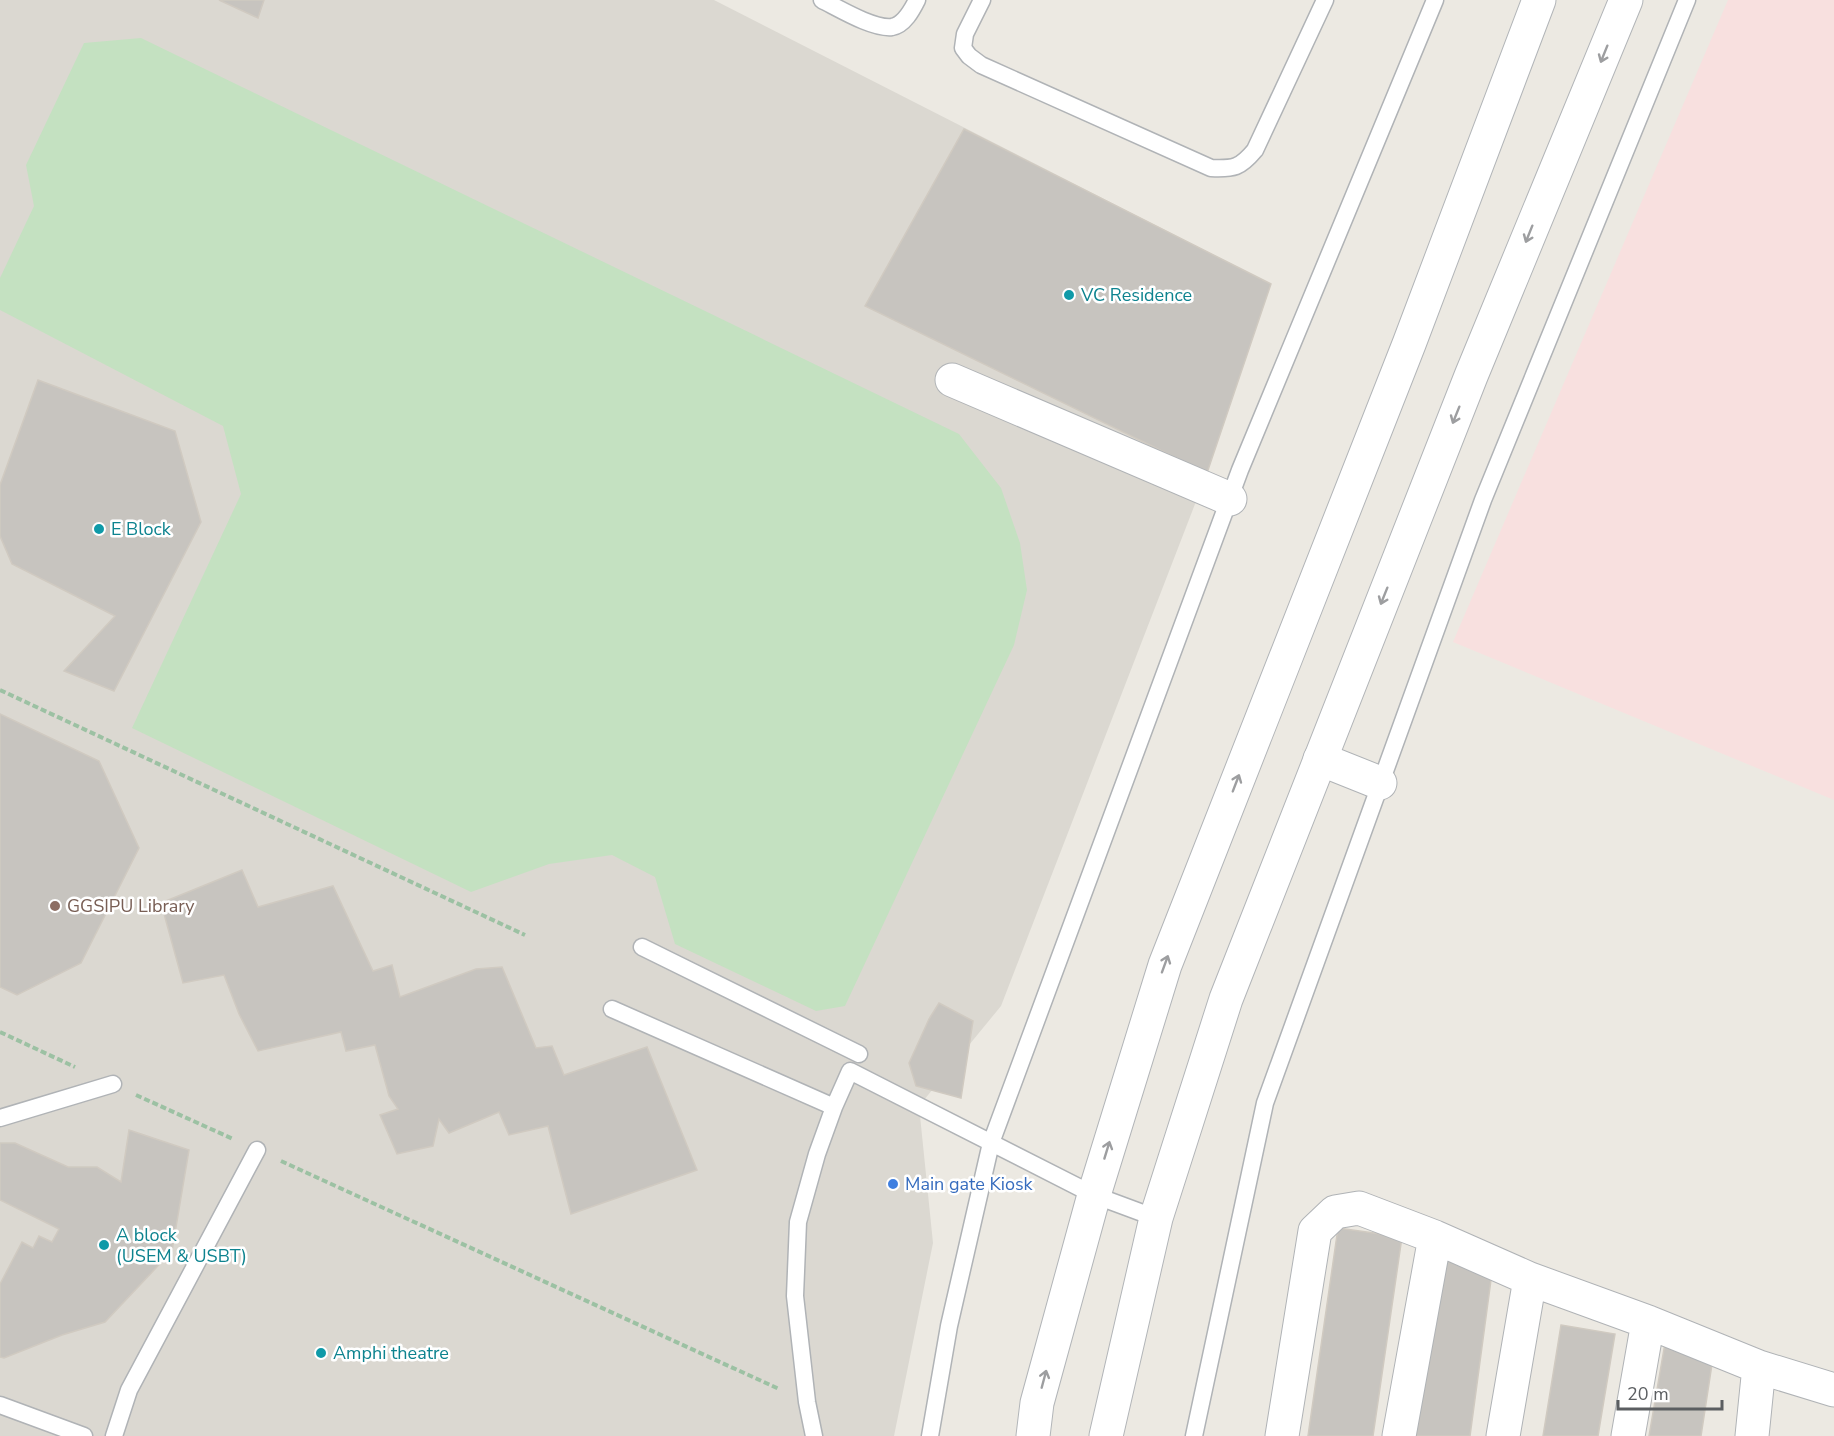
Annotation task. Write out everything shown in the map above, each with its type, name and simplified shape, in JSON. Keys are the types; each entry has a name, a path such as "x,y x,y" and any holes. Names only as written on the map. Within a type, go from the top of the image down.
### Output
{"main road":[{"path":"1033,1436 1037,1403 1094,1195 1164,965 1409,344 1539,0"},
{"path":"1106,1436 1156,1218 1226,999 1471,376 1626,0"},
{"path":"952,380 1230,499"},
{"path":"1320,759 1380,783"},
{"path":"1282,1436 1315,1231 1335,1212 1359,1208 1435,1237 1530,1279 1648,1322 1759,1367 1834,1390"},
{"path":"1399,1436 1435,1237"},
{"path":"1503,1436 1530,1279"},
{"path":"1628,1436 1648,1322"},
{"path":"1752,1436 1759,1367"}],"lane":[{"path":"822,0 877,26 894,27 905,20 917,0"},
{"path":"982,0 965,34 963,48 975,60 1211,168 1229,169 1243,164 1255,150 1325,0"},
{"path":"1194,1436 1265,1103 1483,500 1688,0"},
{"path":"930,1436 949,1326 991,1143 1230,499 1430,2"},
{"path":"642,947 858,1054"},
{"path":"612,1010 834,1107"},
{"path":"814,1436 807,1402 795,1296 798,1222 817,1154 850,1071 1094,1195 1156,1218"},
{"path":"0,1118 113,1084"},
{"path":"114,1436 129,1389 257,1150"},
{"path":"0,1405 84,1436"}],"path":[{"path":"0,690 525,934"},
{"path":"0,1032 807,1402"}],"shaded area":[{"path":"0,0 714,0 1271,284 1207,473 1001,1006 919,1106 933,1243 894,1436 0,1436"},
{"path":"1728,0 1834,0 1834,800 1453,642"}],"green space":[{"path":"141,38 959,434 1001,488 1020,543 1027,590 1014,645 845,1006 816,1011 675,944 655,877 612,855 549,864 471,892 132,728 241,494 223,426 0,310 0,278 34,206 26,165 84,43"}],"building":[{"path":"219,0 264,0 258,18"},
{"name":"VC Residence","path":"964,129 1271,284 1207,473 865,306"},
{"name":"E Block","path":"38,380 175,431 201,522 114,691 64,671 115,616 12,564 0,536 0,485"},
{"name":"GGSIPU Library","path":"0,714 99,761 139,848 81,963 17,995 0,987"},
{"path":"242,870 258,907 333,886 373,971 392,965 400,997 476,969 502,967 536,1048 552,1046 564,1075 647,1047 697,1170 571,1214 548,1126 509,1135 499,1112 449,1133 439,1119 433,1146 397,1154 380,1115 398,1109 389,1096 375,1045 346,1051 341,1032 258,1051 239,1014 224,975 183,983 161,903"},
{"path":"939,1003 973,1021 961,1098 916,1086 909,1063"},
{"name":"A block (USEM & USBT)","path":"129,1130 189,1150 172,1251 105,1322 62,1335 4,1358 0,1357 0,1284 22,1242 33,1248 39,1236 52,1242 59,1229 0,1200 0,1143 15,1143 68,1167 97,1167 121,1182"},
{"path":"1338,1228 1402,1237 1373,1436 1308,1436"},
{"path":"1440,1258 1493,1265 1470,1436 1416,1436"},
{"path":"1561,1325 1615,1334 1598,1436 1543,1436"},
{"path":"1665,1343 1714,1351 1701,1436 1649,1436"}],"place":[{"name":"VC Residence","path":"1069,295"},
{"name":"E Block","path":"99,529"},
{"name":"GGSIPU Library","path":"55,906"},
{"name":"Main gate Kiosk","path":"893,1184"},
{"name":"A block (USEM & USBT)","path":"104,1245"},
{"name":"Amphi theatre","path":"321,1353"}]}
